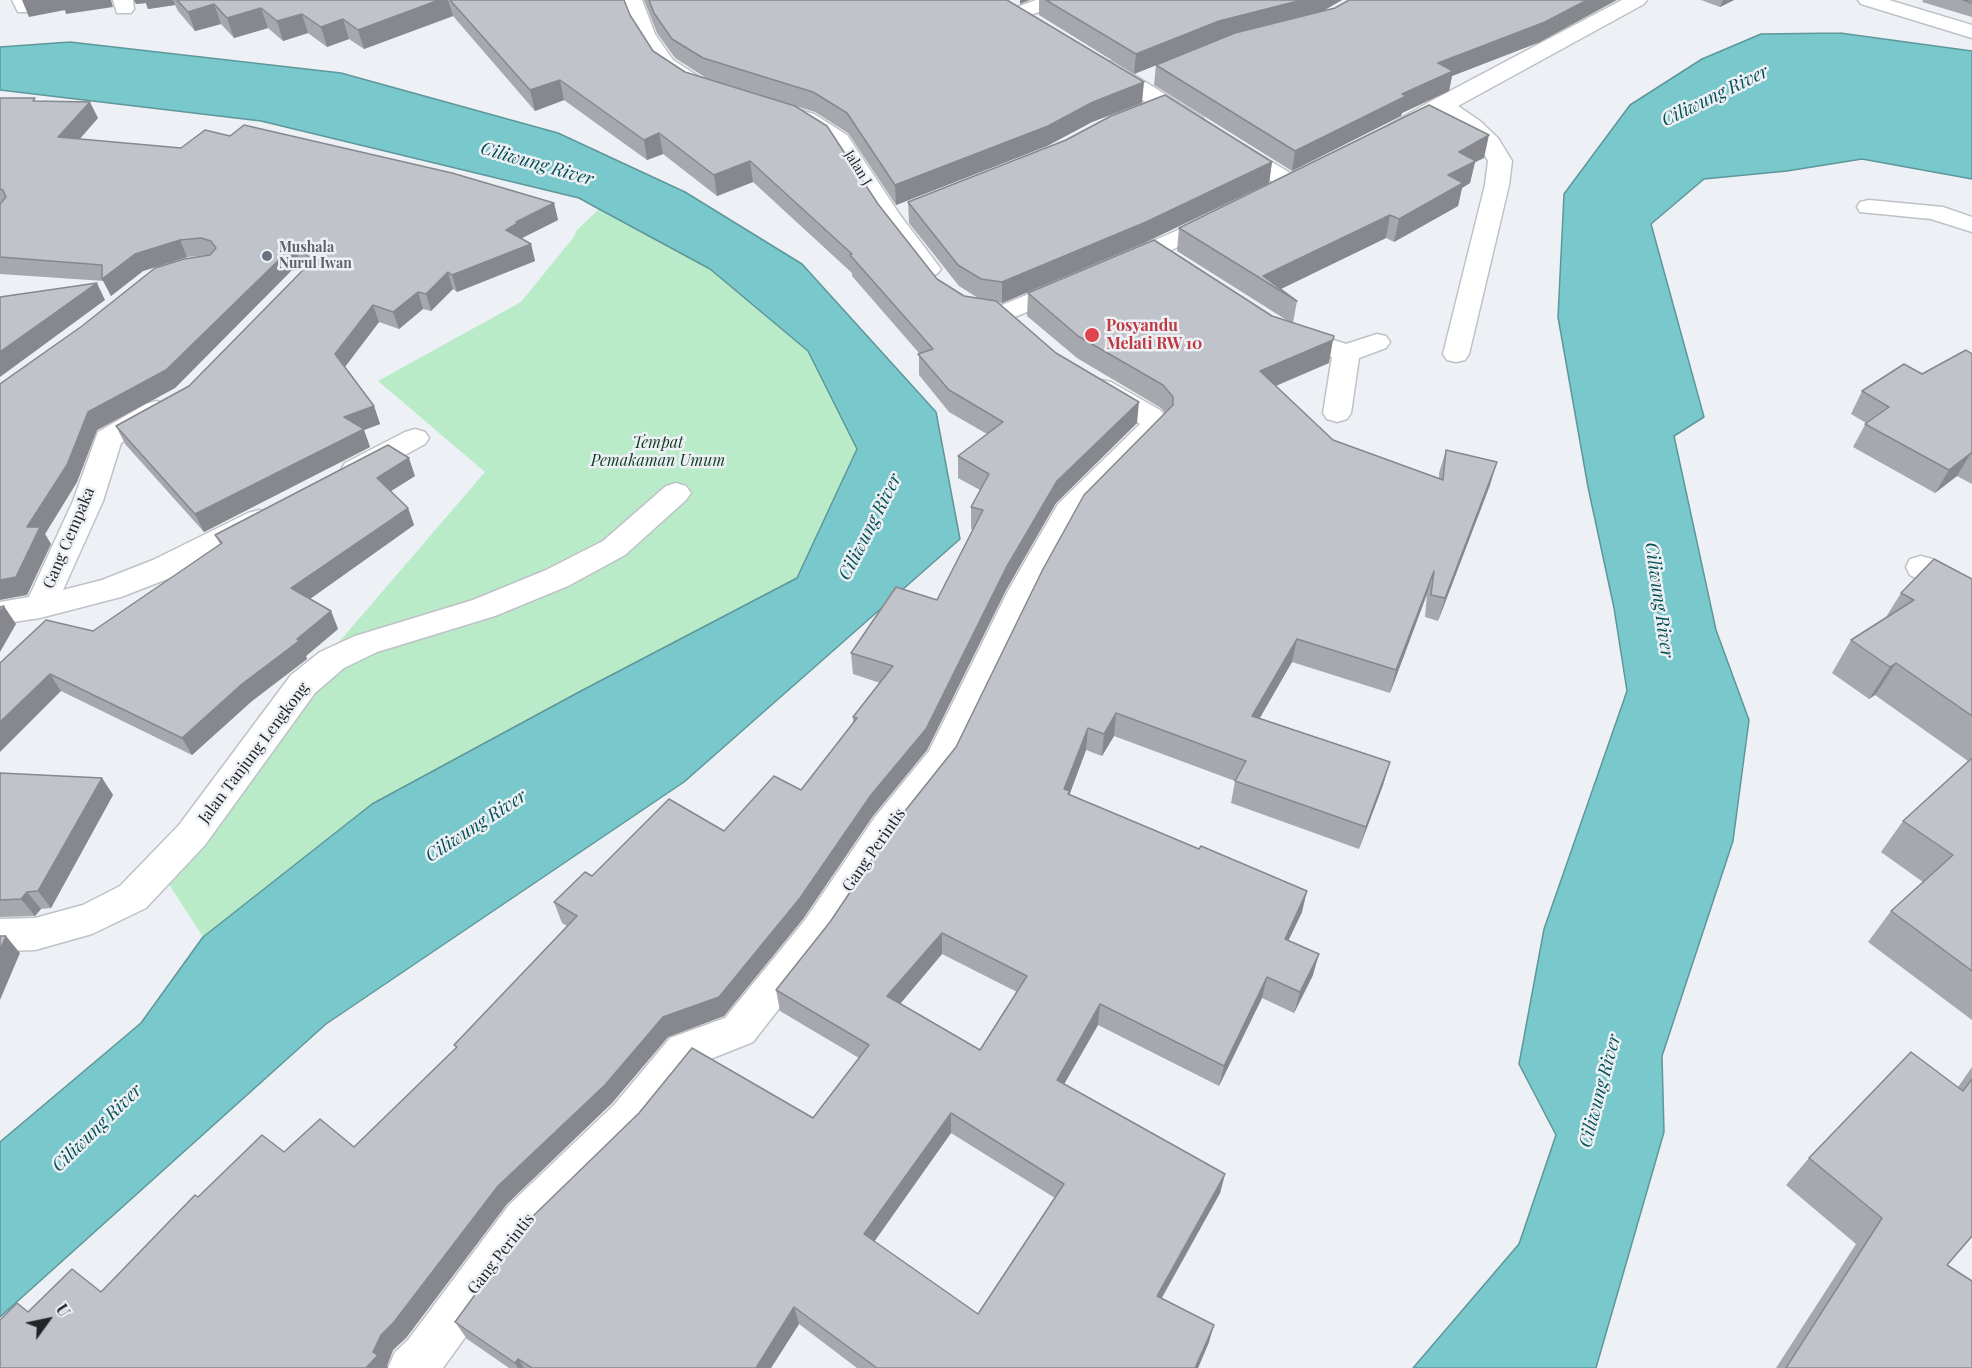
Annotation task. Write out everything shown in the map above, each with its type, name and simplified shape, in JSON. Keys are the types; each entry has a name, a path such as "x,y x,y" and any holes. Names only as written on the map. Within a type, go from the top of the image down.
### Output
{"street":[{"path":"632,0 645,34 665,64 697,85 717,91"},
{"path":"996,0 1036,25"},
{"path":"1016,14 1055,0"},
{"path":"1379,140 1636,0"},
{"path":"1868,0 1972,32"},
{"path":"1084,55 1133,84 1155,108 1299,178 1266,194"},
{"path":"1133,84 1154,76"},
{"path":"1441,105 1472,126 1490,143 1500,161 1497,186 1456,354"},
{"name":"Jalan J","path":"776,110 806,119 840,140 901,214 944,289 959,302 974,309 1005,313"},
{"path":"1869,207 1934,212 1972,225"},
{"path":"1031,336 1005,313 1092,276 1156,260 1238,209"},
{"path":"1268,334 1279,331 1346,353 1377,342"},
{"path":"1337,413 1346,353"},
{"name":"Gang Perintis","path":"411,1368 423,1356 524,1220 629,1118 684,1051 739,1030 818,931 888,827 942,759 1024,591 1069,511 1154,427 1155,421 1150,416 1076,372"},
{"name":"Gang Cempaka","path":"40,607 88,501 108,438 152,412 176,402"},
{"path":"334,481 415,438"},
{"name":"Jalan Tanjung Lengkong","path":"0,935 35,934 92,918 133,897 192,835 303,684 332,660 366,644 484,608 557,578 614,548 676,493"},
{"path":"0,613 40,607 110,589 153,572 284,507"},
{"path":"1921,567 1972,594"}],"green space":[{"name":"Tempat Pemakaman Umum","path":"599,209 710,269 808,351 857,449 797,578 372,804 203,937 159,869 303,684 485,472 378,381 521,302 577,230"}],"water":[{"name":"Ciliwung River","path":"1840,33 1972,51 1972,179 1862,159 1787,171 1704,179 1651,224 1704,417 1674,436 1716,630 1749,720 1733,841 1662,1056 1664,1132 1596,1368 1413,1368 1519,1244 1556,1135 1519,1064 1544,929 1627,691 1614,608 1588,487 1558,317 1564,194 1630,105 1702,59 1761,34"},
{"name":"Ciliwung River","path":"70,42 341,73 558,133 685,192 802,264 936,412 960,539 684,782 326,1024 0,1317 0,1142 141,1023 203,937 372,804 797,578 857,449 808,351 710,269 579,198 261,121 0,90 0,47"}],"building":[{"path":"177,0 439,0 358,30 343,19 321,27 302,14 277,21 261,8 227,18 214,4 188,12"},
{"path":"450,0 624,0 630,15 653,51 685,72 795,106 827,126 878,204 937,279 964,296 996,301 1056,353 1139,402 1057,481 1006,568 926,729 871,795 800,898 719,997 663,1017 605,1085 498,1186 394,1322 381,1335 373,1352 378,1355 366,1368 0,1368 0,1320 17,1303 28,1312 72,1269 101,1292 195,1195 198,1197 262,1135 284,1152 320,1119 354,1147 457,1047 454,1045 577,916 554,902 585,872 592,876 669,799 724,831 774,776 801,790 857,718 853,717 893,666 851,653 896,587 937,600 983,510 971,507 989,474 958,456 1003,422 949,390 918,354 933,349 850,255 852,254 750,161 714,175 659,133 644,140 560,80 530,90"},
{"path":"649,0 1007,0 1144,82 1093,102 1048,126 895,185 847,113 813,92 703,58 672,39 654,13"},
{"path":"1046,0 1302,0 1219,21 1136,54"},
{"path":"1349,0 1587,0 1545,22 1438,63 1453,71 1402,94 1406,96 1295,151 1156,65 1235,33 1335,8"},
{"path":"1165,95 1272,162 1146,222 1002,282 981,279 958,265 908,202 1066,140 1111,116"},
{"path":"0,98 90,102 58,137 181,148 205,130 230,136 244,125 452,173 554,203 516,222 518,223 506,230 531,244 452,275 448,272 426,294 418,292 393,312 373,305 335,354 374,406 344,417 364,429 195,514 116,426 189,386 311,261 306,254 296,251 285,254 166,370 88,412 67,465 27,527 40,527 16,577 0,580 0,384 82,326 155,268 184,259 210,255 216,248 211,241 201,238 180,240 135,254 102,279 102,265 0,257 0,204 6,197 0,189"},
{"path":"1429,105 1489,135 1459,152 1476,161 1448,175 1463,183 1399,219 1390,215 1263,276 1297,301 1179,228"},
{"path":"1154,240 1272,316 1334,336 1333,340 1260,371 1333,440 1443,480 1446,450 1497,462 1445,598 1431,595 1434,571 1396,670 1297,639 1252,716 1390,762 1366,827 1235,781 1246,761 1116,713 1104,734 1088,728 1064,789 1070,791 1068,794 1199,849 1201,846 1307,891 1285,939 1319,954 1300,992 1267,977 1224,1066 1100,1004 1057,1080 1225,1174 1157,1296 1214,1325 1195,1368 877,1368 794,1307 756,1368 532,1368 518,1359 515,1363 455,1322 531,1218 639,1113 692,1048 813,1118 869,1045 776,990 830,922 901,816 956,747 1043,569 1084,495 1173,405 1173,397 1163,385 1078,336 1028,293","holes":["942,933 1027,976 980,1050 887,996","951,1113 1064,1184 978,1314 864,1234"]},
{"path":"97,283 0,352 0,297"},
{"path":"1966,350 1972,354 1972,454 1949,470 1865,424 1889,407 1862,391 1904,364 1922,374"},
{"path":"388,445 409,458 377,478 408,508 291,588 331,611 297,639 299,641 242,684 182,738 50,674 0,722 0,663 46,620 93,631 222,543 215,535"},
{"path":"1934,559 1972,579 1972,716 1896,663 1890,667 1851,640 1914,600 1901,593"},
{"path":"1972,758 1972,971 1891,911 1953,855 1903,821"},
{"path":"0,773 102,778 38,891 27,892 21,899 0,900"},
{"path":"0,936 6,936 0,950"},
{"path":"1911,1052 1963,1091 1972,1079 1972,1236 1947,1265 1972,1281 1972,1368 1786,1368 1882,1218 1809,1158"}],"place":[{"name":"Mushala Nurul Iwan","path":"267,256"},
{"name":"Posyandu Melati RW 10","path":"1092,335"}]}
